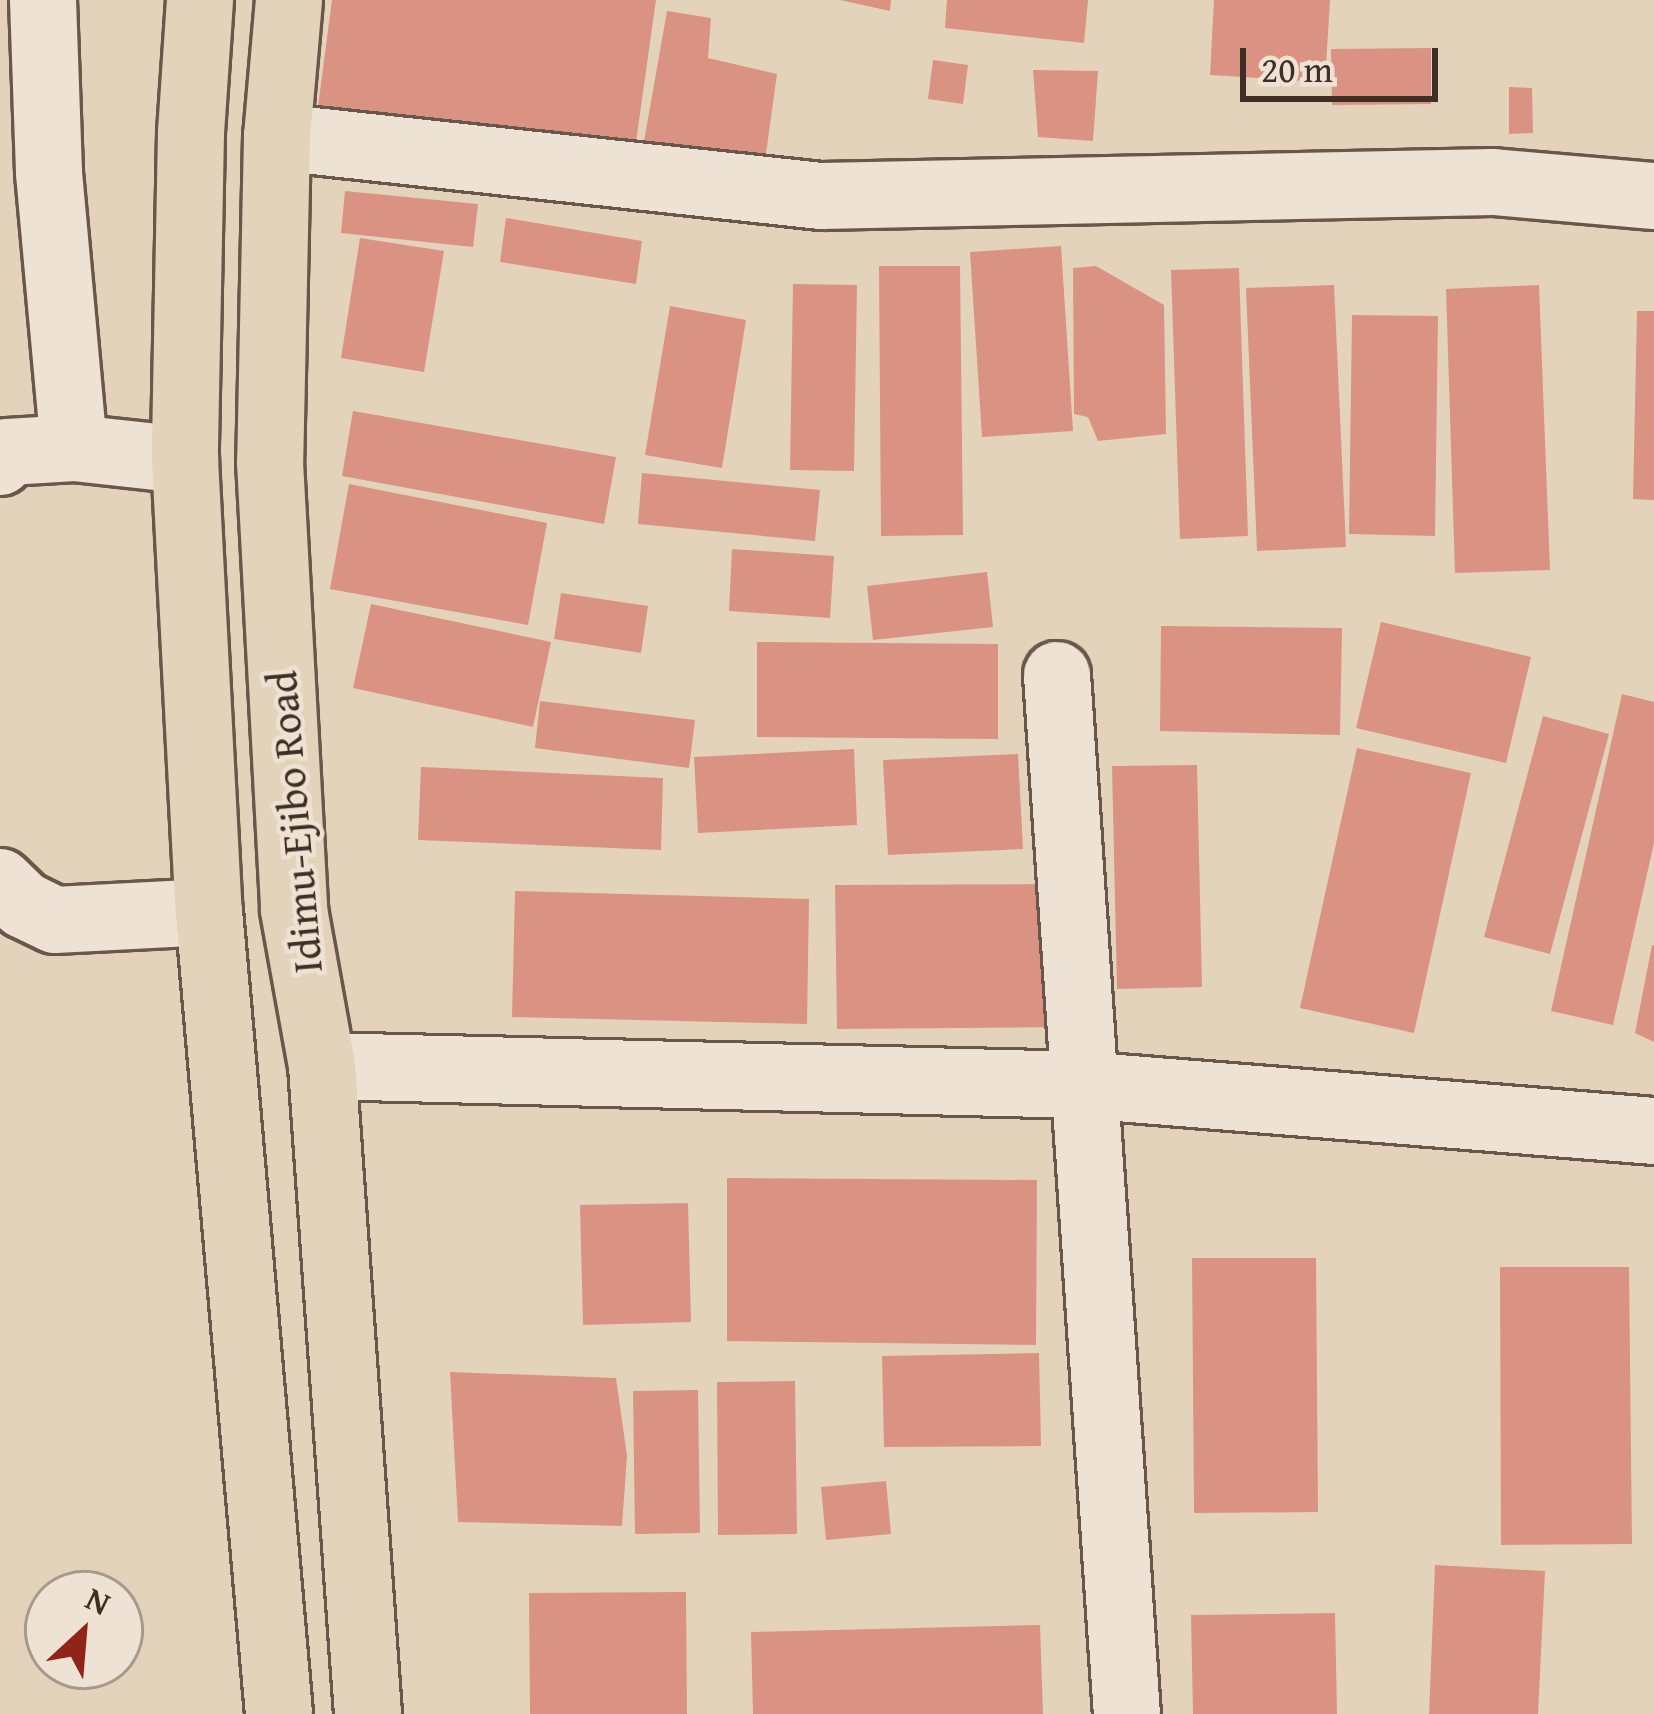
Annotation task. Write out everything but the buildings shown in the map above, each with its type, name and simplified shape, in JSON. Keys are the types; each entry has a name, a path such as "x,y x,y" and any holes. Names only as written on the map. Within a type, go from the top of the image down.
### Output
{"main road":[{"name":"Idimu-Ejibo Road","path":"200,0 191,133 185,460 208,912 279,1714"},
{"name":"Idimu-Ejibo Road","path":"289,0 277,137 270,462 293,910 322,1066 368,1714"}],"street":[{"path":"43,0 49,173 74,448"},
{"path":"277,137 821,196 1493,182 1654,196"},
{"path":"0,462 8,452 74,448 185,460"},
{"path":"1057,675 1126,1714"},
{"path":"0,882 24,904 55,920 208,912"},
{"path":"322,1066 1081,1084 1654,1130"}]}
